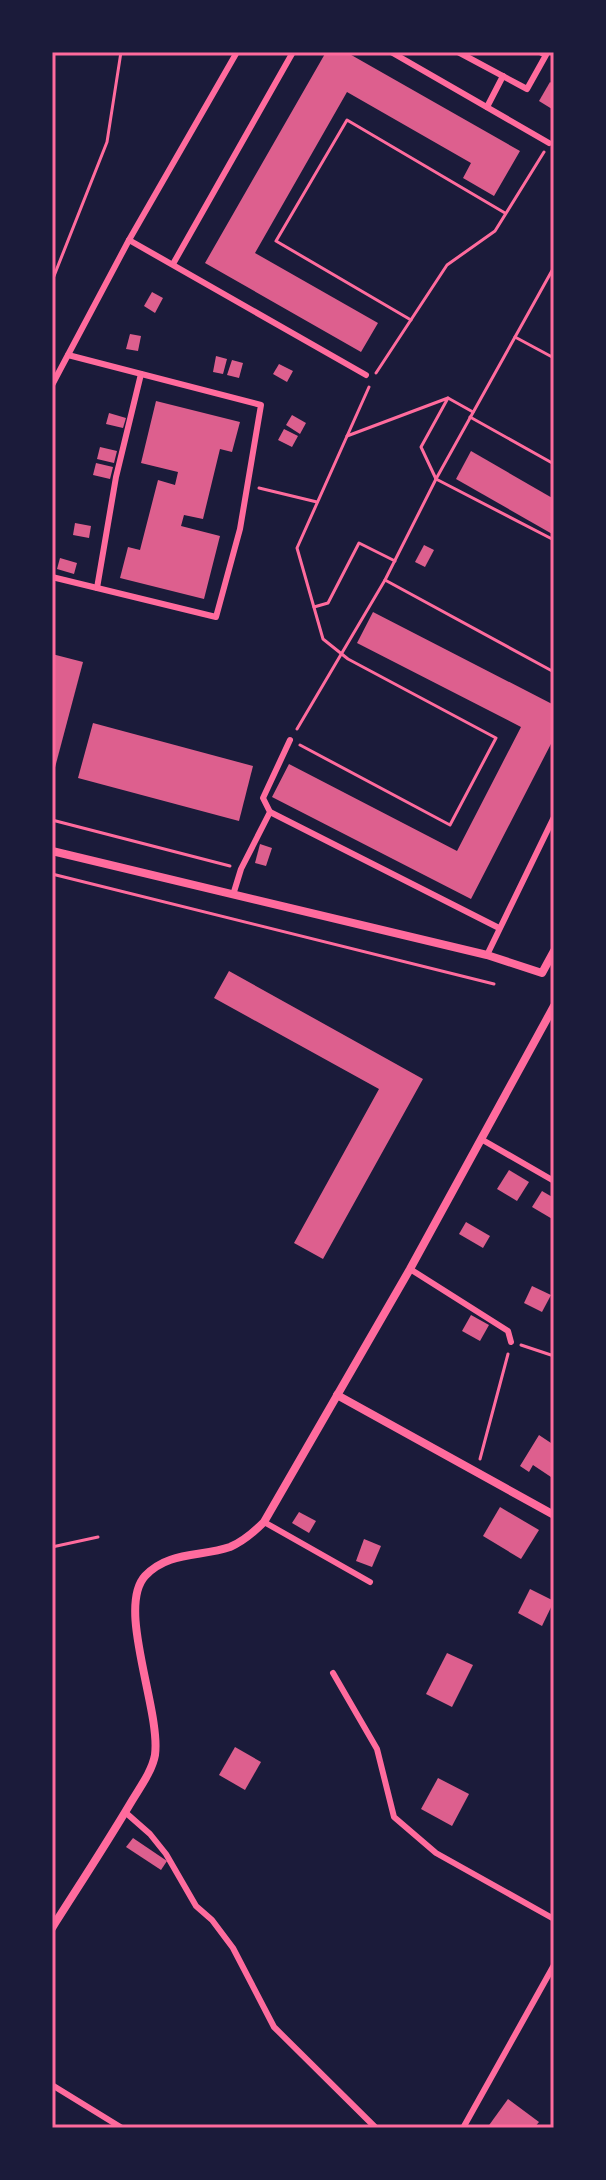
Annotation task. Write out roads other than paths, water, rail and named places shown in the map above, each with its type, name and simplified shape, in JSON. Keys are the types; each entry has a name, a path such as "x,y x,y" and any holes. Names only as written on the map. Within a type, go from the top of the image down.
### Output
{"street":[{"path":"52,851 487,955 542,973 554,951"},
{"path":"52,1928 155,1758 155,1732 134,1616 137,1589 145,1576 163,1561 229,1547 249,1537 264,1522 410,1269 553,1008"},
{"path":"337,1395 554,1515"}],"lane":[{"path":"52,385 129,240 237,52"},
{"path":"173,264 293,52"},
{"path":"391,52 549,143"},
{"path":"458,52 527,89 546,55 540,52"},
{"path":"487,107 503,76"},
{"path":"129,240 366,375"},
{"path":"52,577 216,617 240,529 261,405 68,355"},
{"path":"97,588 116,477 141,374"},
{"path":"290,740 263,798 270,812 499,928"},
{"path":"233,895 241,869 270,812"},
{"path":"487,955 554,817"},
{"path":"481,1139 554,1181"},
{"path":"410,1269 508,1331 511,1342"},
{"path":"264,1522 370,1582"},
{"path":"333,1673 377,1749 394,1817 436,1853 554,1919"},
{"path":"125,1812 150,1834 166,1854 196,1906 212,1920 233,1948 274,2027 373,2128"},
{"path":"463,2128 554,1965"},
{"path":"52,2085 122,2128"}]}
